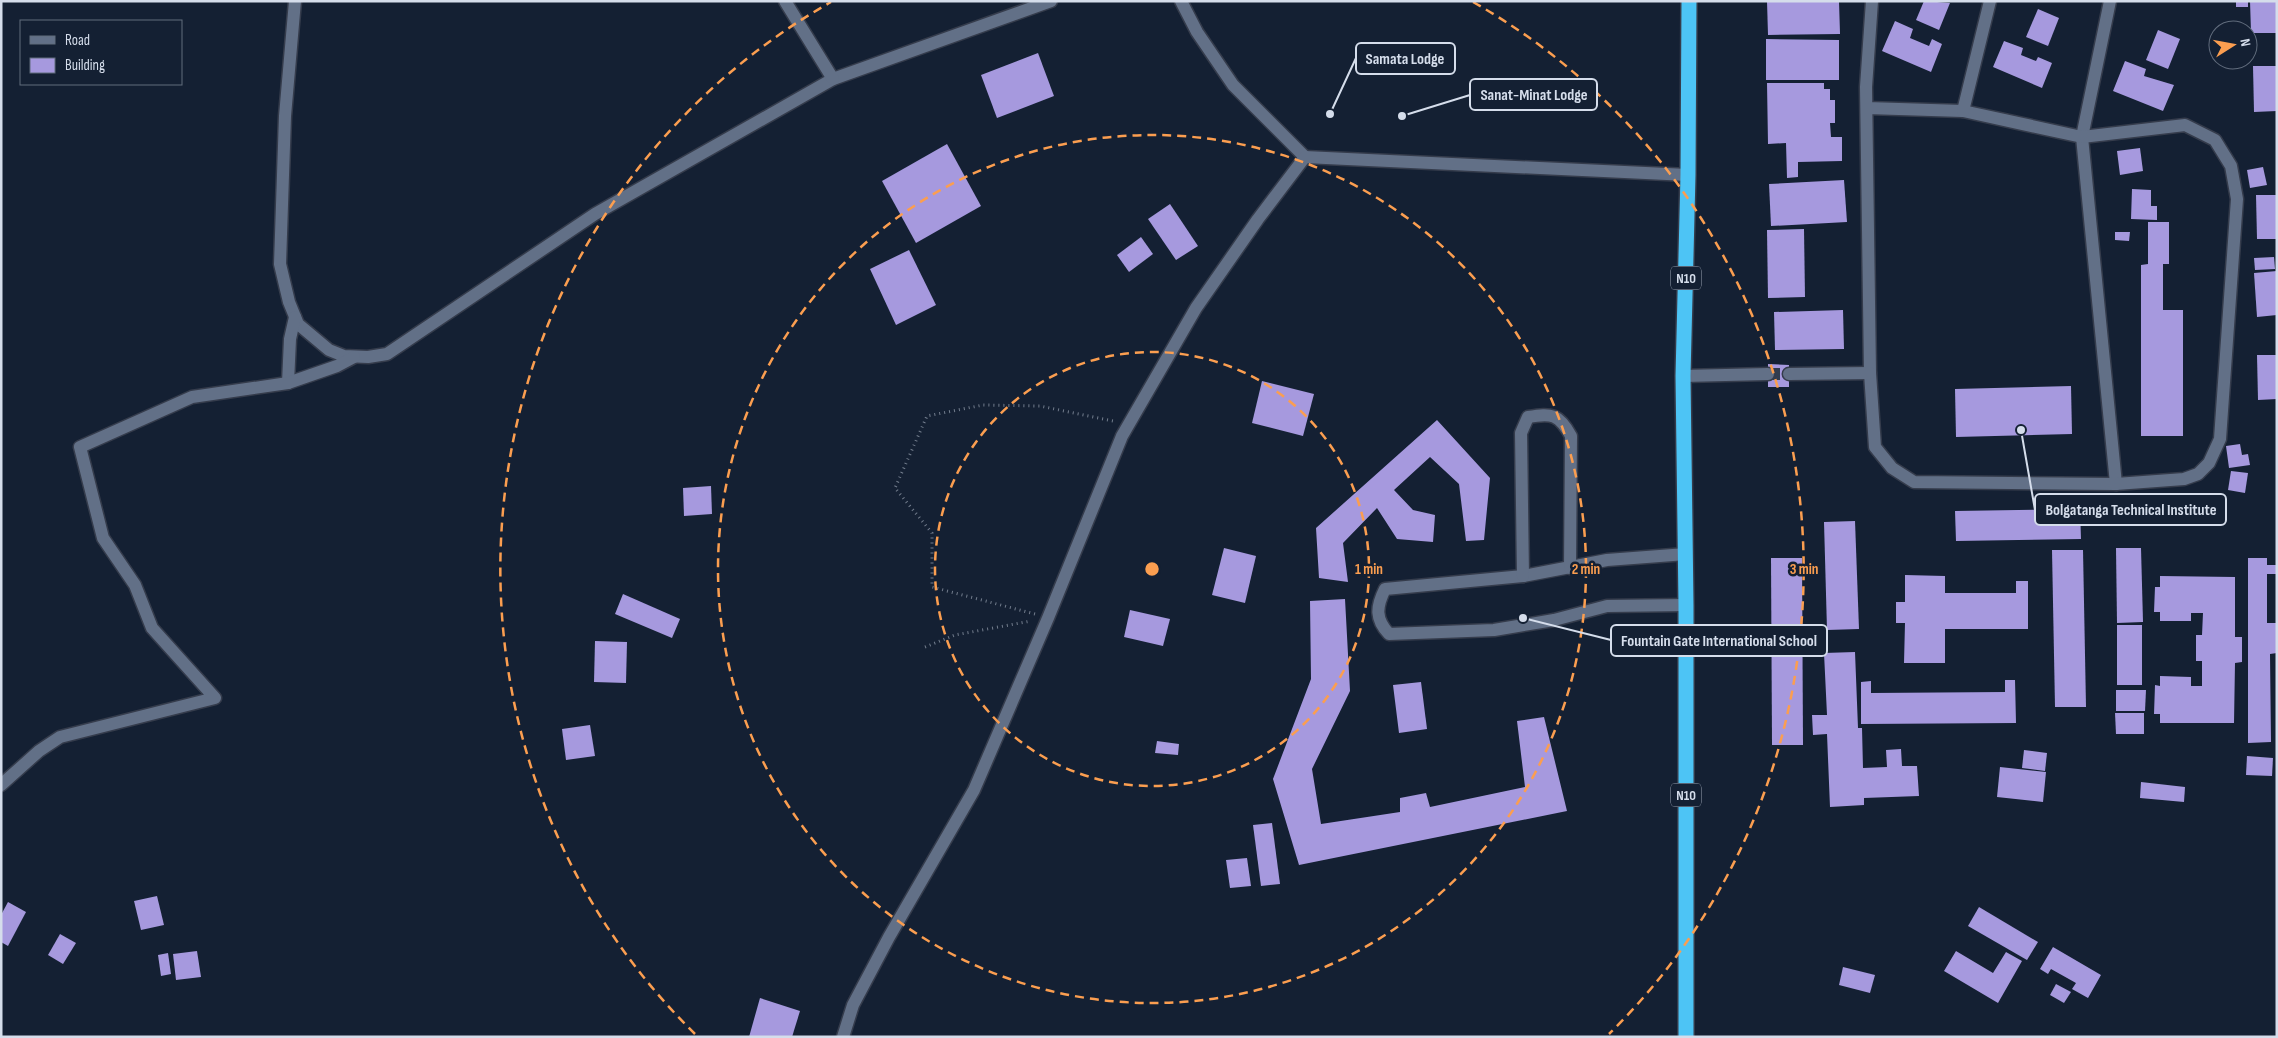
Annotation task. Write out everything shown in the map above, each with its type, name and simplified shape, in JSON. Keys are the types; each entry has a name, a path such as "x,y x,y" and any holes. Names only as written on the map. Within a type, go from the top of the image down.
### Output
{"highway":[{"name":"N10","path":"1686,1037 1686,554 1683,376 1688,175 1689,1"}],"street":[{"path":"295,1 285,116 280,264 289,302 298,324 329,350 344,356 368,357 386,354 595,214 833,79 1051,1"},
{"path":"785,1 833,79"},
{"path":"1181,1 1196,32 1232,85 1305,157 1688,175"},
{"path":"1867,108 1963,111 2082,138 2185,125 2215,140 2231,166 2238,199 2220,439 2209,463 2198,474 2184,479 2116,484 1914,482 1892,468 1875,447 1870,373 1866,87 1872,1"},
{"path":"1963,111 1990,1"},
{"path":"2110,1 2082,138 2116,484"},
{"path":"844,1037 852,1005 888,937 974,790 1048,618 1122,436 1196,308 1258,219 1305,157"},
{"path":"288,383 290,339 295,316"},
{"path":"1,785 39,751 60,737 215,698 152,628 135,585 103,538 80,447 192,397 288,383 337,366 354,356"},
{"path":"1789,374 1870,373"},
{"path":"1683,376 1768,374"},
{"path":"1523,576 1521,433 1528,418 1547,414 1563,421 1571,436 1570,568"},
{"path":"1686,554 1607,560 1523,576 1385,589 1378,603 1380,624 1389,634 1494,630 1554,620 1607,606 1686,605"}],"path":[{"path":"1048,618 932,587 932,534 896,488 928,416 984,405 1040,406 1113,421"},
{"path":"924,646 955,636 1048,618"}],"building":[{"path":"1767,1 1839,1 1840,34 1768,35"},
{"path":"1924,1 1950,3 1939,30 1916,20"},
{"path":"2236,1 2248,1 2248,7 2236,7"},
{"path":"2250,1 2277,1 2277,33 2258,33 2258,20 2251,20"},
{"path":"2038,9 2059,18 2048,46 2026,37"},
{"path":"1895,21 1913,29 1910,38 1929,46 1932,39 1942,44 1931,72 1882,51"},
{"path":"2158,30 2180,39 2168,69 2146,60"},
{"path":"1766,39 1839,40 1839,80 1766,80"},
{"path":"2004,41 2023,48 2021,55 2036,61 2038,57 2052,63 2042,88 1993,67"},
{"path":"1038,53 1054,96 997,118 981,75"},
{"path":"2125,61 2146,69 2144,76 2174,85 2163,111 2113,91"},
{"path":"2258,66 2277,66 2277,111 2254,112 2253,70 2258,70"},
{"path":"1767,83 1824,83 1824,89 1830,89 1830,100 1835,100 1835,123 1830,123 1831,137 1842,137 1842,161 1798,162 1798,177 1787,178 1786,143 1768,144"},
{"path":"947,144 981,206 916,243 882,181"},
{"path":"2140,148 2143,171 2120,175 2117,151"},
{"path":"2263,167 2267,185 2250,188 2247,170"},
{"path":"1844,180 1847,222 1771,226 1769,184"},
{"path":"2132,189 2151,190 2151,206 2157,206 2157,220 2131,219"},
{"path":"2256,195 2277,195 2277,239 2257,239"},
{"path":"1170,204 1198,246 1176,260 1148,219"},
{"path":"2148,222 2169,222 2169,264 2163,264 2163,310 2183,310 2183,436 2141,436 2141,265 2148,264"},
{"path":"1804,229 1805,297 1768,298 1767,230"},
{"path":"2115,232 2130,232 2129,241 2115,240"},
{"path":"1141,237 1153,254 1129,272 1117,255"},
{"path":"909,250 936,305 896,325 870,269"},
{"path":"2274,257 2275,269 2255,270 2254,258"},
{"path":"2277,271 2277,315 2257,317 2254,273"},
{"path":"1843,310 1844,349 1775,350 1774,312"},
{"path":"2257,355 2277,355 2277,399 2258,400"},
{"path":"1768,364 1789,365 1789,387 1768,387"},
{"path":"1262,381 1314,394 1303,436 1252,423"},
{"path":"2071,386 2072,434 1956,437 1955,389"},
{"path":"1437,420 1490,478 1484,540 1466,541 1459,484 1430,457 1394,490 1413,510 1435,515 1433,542 1397,539 1377,508 1343,543 1348,582 1319,578 1316,528"},
{"path":"2240,444 2242,455 2248,454 2250,465 2229,468 2226,446"},
{"path":"2231,471 2248,473 2245,493 2228,490"},
{"path":"711,486 712,514 684,516 683,488"},
{"path":"2080,509 2081,539 1956,541 1955,511"},
{"path":"1855,521 1859,629 1827,630 1824,522"},
{"path":"1224,548 1256,556 1245,603 1212,595"},
{"path":"2116,548 2141,548 2143,622 2117,623"},
{"path":"2052,550 2083,550 2086,707 2055,707"},
{"path":"1771,558 1802,558 1803,745 1772,745"},
{"path":"2248,558 2267,558 2267,565 2277,565 2277,574 2267,574 2267,623 2277,623 2277,653 2270,654 2271,742 2248,743"},
{"path":"1905,575 1945,576 1945,593 2016,593 2016,581 2028,581 2028,629 1945,629 1945,663 1904,663 1905,623 1896,623 1896,602 1905,602"},
{"path":"2160,576 2235,577 2235,637 2242,637 2242,662 2235,663 2234,723 2160,723 2160,714 2154,714 2155,685 2160,686 2160,676 2191,677 2191,686 2202,686 2202,661 2196,661 2196,635 2202,635 2203,613 2191,613 2191,621 2160,621 2160,612 2154,612 2155,587 2160,587"},
{"path":"623,594 680,619 672,638 615,614"},
{"path":"1345,599 1350,691 1312,769 1321,824 1400,812 1400,798 1426,793 1430,807 1525,787 1517,721 1544,717 1567,811 1299,865 1273,779 1311,679 1310,601"},
{"path":"1130,610 1170,619 1163,646 1124,637"},
{"path":"2117,625 2142,625 2142,685 2117,685"},
{"path":"595,641 627,642 626,683 594,682"},
{"path":"1855,652 1858,728 1862,728 1863,768 1887,767 1886,750 1901,749 1902,766 1917,766 1919,796 1864,798 1864,805 1830,807 1827,734 1813,735 1812,715 1827,715 1824,653"},
{"path":"2005,680 2015,680 2016,723 1861,724 1861,682 1871,681 1871,693 2005,692"},
{"path":"1421,682 1427,729 1399,733 1393,685"},
{"path":"2116,690 2146,690 2145,711 2116,711"},
{"path":"2115,713 2144,713 2144,734 2116,734"},
{"path":"590,725 595,756 566,760 562,729"},
{"path":"1157,741 1179,744 1178,755 1155,753"},
{"path":"2024,750 2047,753 2045,771 2022,768"},
{"path":"2247,756 2273,758 2272,776 2246,775"},
{"path":"2000,767 2046,772 2043,802 1997,797"},
{"path":"2141,782 2185,787 2184,802 2140,798"},
{"path":"1272,823 1280,884 1261,886 1253,825"},
{"path":"1247,858 1251,886 1230,888 1226,860"},
{"path":"157,896 164,925 141,930 134,901"},
{"path":"8,902 26,912 8,946 1,942 1,915"},
{"path":"1979,907 2038,942 2027,960 1968,926"},
{"path":"60,934 76,943 63,964 48,955"},
{"path":"2053,947 2101,975 2088,998 2072,989 2076,983 2051,969 2048,974 2040,969"},
{"path":"197,951 201,977 176,980 173,954"},
{"path":"1956,951 1993,973 2006,952 2022,961 1998,1003 1944,971"},
{"path":"168,953 171,974 161,976 158,955"},
{"path":"1843,967 1875,975 1870,993 1839,985"},
{"path":"2056,984 2071,992 2064,1003 2050,995"},
{"path":"760,998 800,1011 792,1037 749,1037"}],"tunnel":[{"path":"1768,374 1789,374"}],"place":[{"name":"Samata Lodge","path":"1330,114"},
{"name":"Sanat-Minat Lodge","path":"1402,116"},
{"name":"Bolgatanga Technical Institute","path":"2021,430"},
{"name":"Fountain Gate International School","path":"1523,618"}]}
